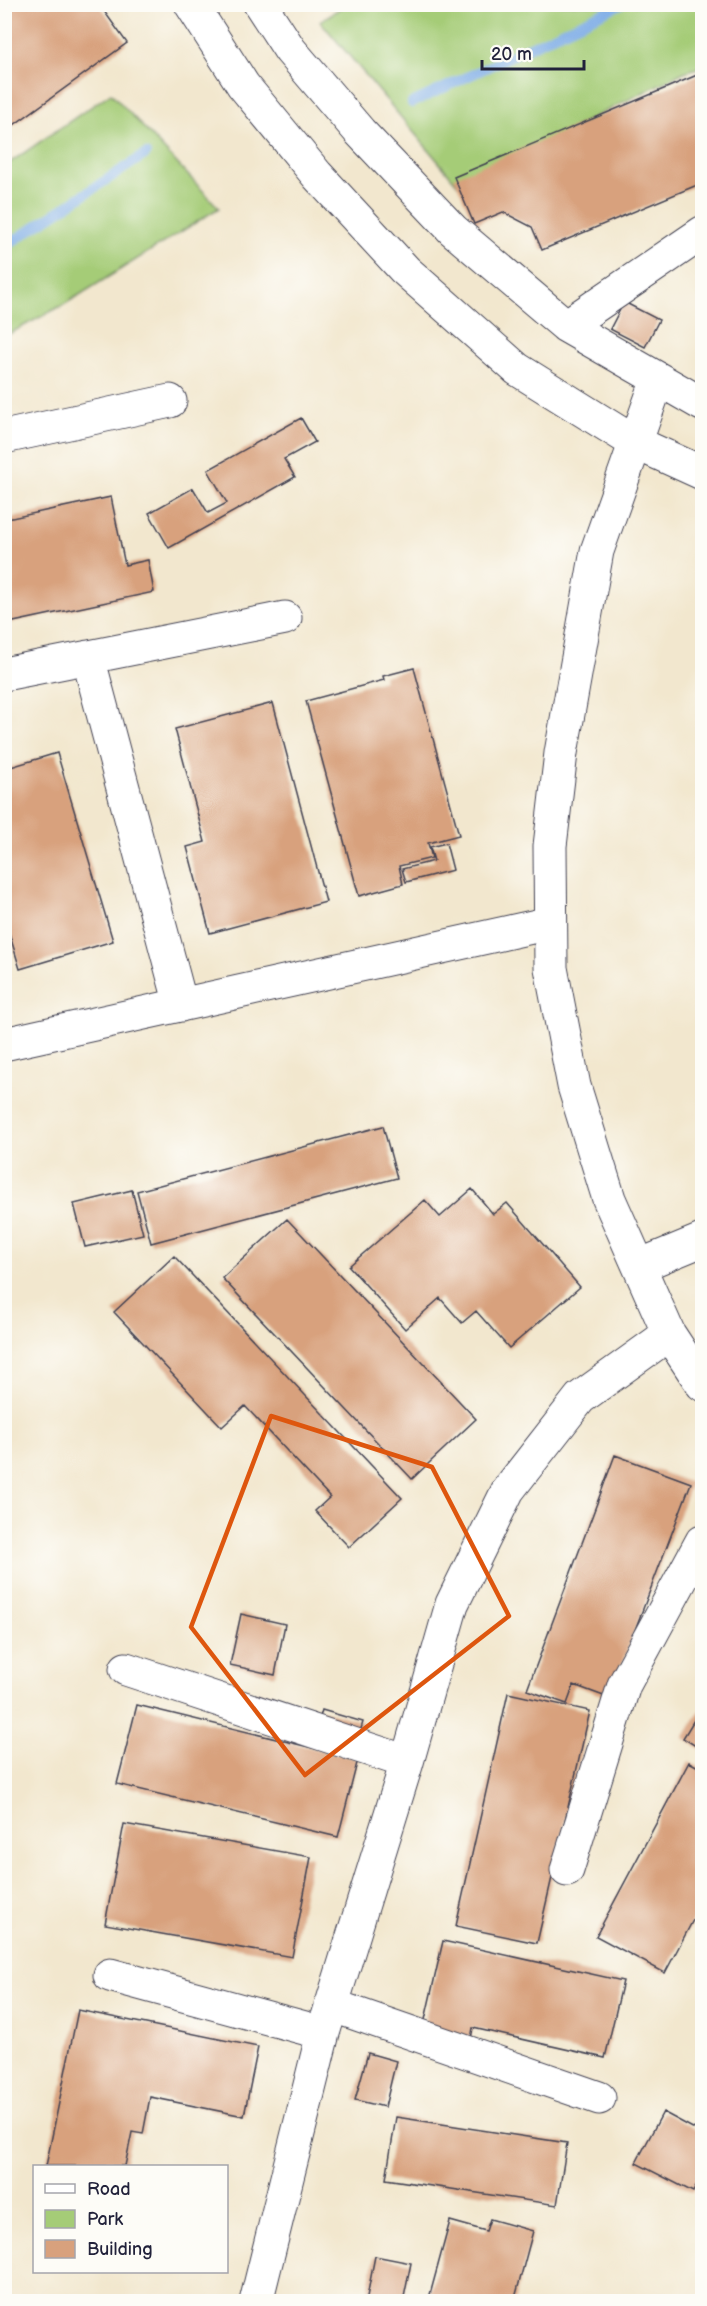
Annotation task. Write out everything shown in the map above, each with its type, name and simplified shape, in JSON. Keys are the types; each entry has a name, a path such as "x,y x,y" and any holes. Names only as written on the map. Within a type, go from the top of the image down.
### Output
{"street":[{"path":"191,4 243,85 317,175 405,270 517,369 634,442 702,473"},
{"path":"260,4 290,50 368,141 453,230 566,326 702,404"},
{"path":"566,326 702,233"},
{"path":"658,379 597,551 563,742 550,846 551,968 574,1086 609,1198 669,1335 702,1384"},
{"path":"4,437 170,401"},
{"path":"4,674 285,618"},
{"path":"88,657 181,1005"},
{"path":"4,1044 550,923"},
{"path":"639,1266 702,1240"},
{"path":"256,2301 327,2019 407,1762 452,1604 508,1490 580,1398 669,1335"},
{"path":"567,1870 624,1685 702,1541"},
{"path":"126,1670 407,1762"},
{"path":"110,1975 327,2019 599,2098"}],"highlighted area":[{"path":"271,1416 432,1467 509,1616 305,1775 191,1627"}],"green space":[{"path":"347,4 702,5 702,67 684,72 458,185 320,21"},
{"path":"111,93 219,208 65,304 5,336 5,166"}],"building":[{"path":"4,4 99,4 127,43 4,132"},
{"path":"702,73 702,183 542,250 532,227 503,212 474,224 454,177"},
{"path":"624,302 659,320 645,347 610,329"},
{"path":"301,418 315,442 284,459 295,477 169,548 149,513 193,488 208,513 227,503 208,470"},
{"path":"111,497 125,565 148,560 154,592 4,624 4,527 8,526 7,519"},
{"path":"414,668 459,835 428,843 432,858 399,866 403,884 359,896 306,701 384,680 383,676"},
{"path":"273,703 326,902 210,933 187,847 205,842 175,729"},
{"path":"57,753 113,941 20,969 4,916 4,769"},
{"path":"446,843 453,870 406,882 402,869 434,861 430,847"},
{"path":"383,1126 397,1178 151,1243 137,1191"},
{"path":"472,1189 493,1214 507,1203 580,1287 509,1348 476,1311 462,1323 440,1298 405,1329 349,1266 425,1200 440,1217"},
{"path":"132,1190 143,1234 85,1247 74,1204"},
{"path":"287,1219 476,1419 412,1479 222,1278"},
{"path":"174,1256 402,1498 349,1547 315,1511 330,1497 245,1406 222,1427 114,1312"},
{"path":"615,1455 691,1483 609,1698 574,1685 567,1704 527,1690"},
{"path":"241,1614 285,1624 275,1675 230,1665"},
{"path":"508,1693 590,1711 537,1943 456,1926"},
{"path":"137,1705 358,1759 338,1837 117,1784"},
{"path":"702,1707 702,1750 683,1738"},
{"path":"322,1710 363,1722 355,1750 314,1738"},
{"path":"689,1762 702,1769 702,1903 665,1973 596,1936"},
{"path":"124,1824 311,1857 292,1957 105,1924"},
{"path":"443,1941 623,1981 605,2058 473,2028 470,2044 422,2033"},
{"path":"78,2010 258,2047 244,2116 150,2097 143,2134 132,2132 125,2165 46,2165"},
{"path":"368,2053 396,2061 385,2107 355,2100"},
{"path":"663,2112 702,2133 702,2175 693,2192 636,2163"},
{"path":"396,2117 567,2143 557,2205 386,2179"},
{"path":"490,2219 533,2231 514,2302 428,2302 450,2221 486,2231"},
{"path":"375,2256 411,2263 403,2302 366,2302"}],"waterway":[{"path":"412,103 621,4"},
{"path":"4,247 146,154"}]}
